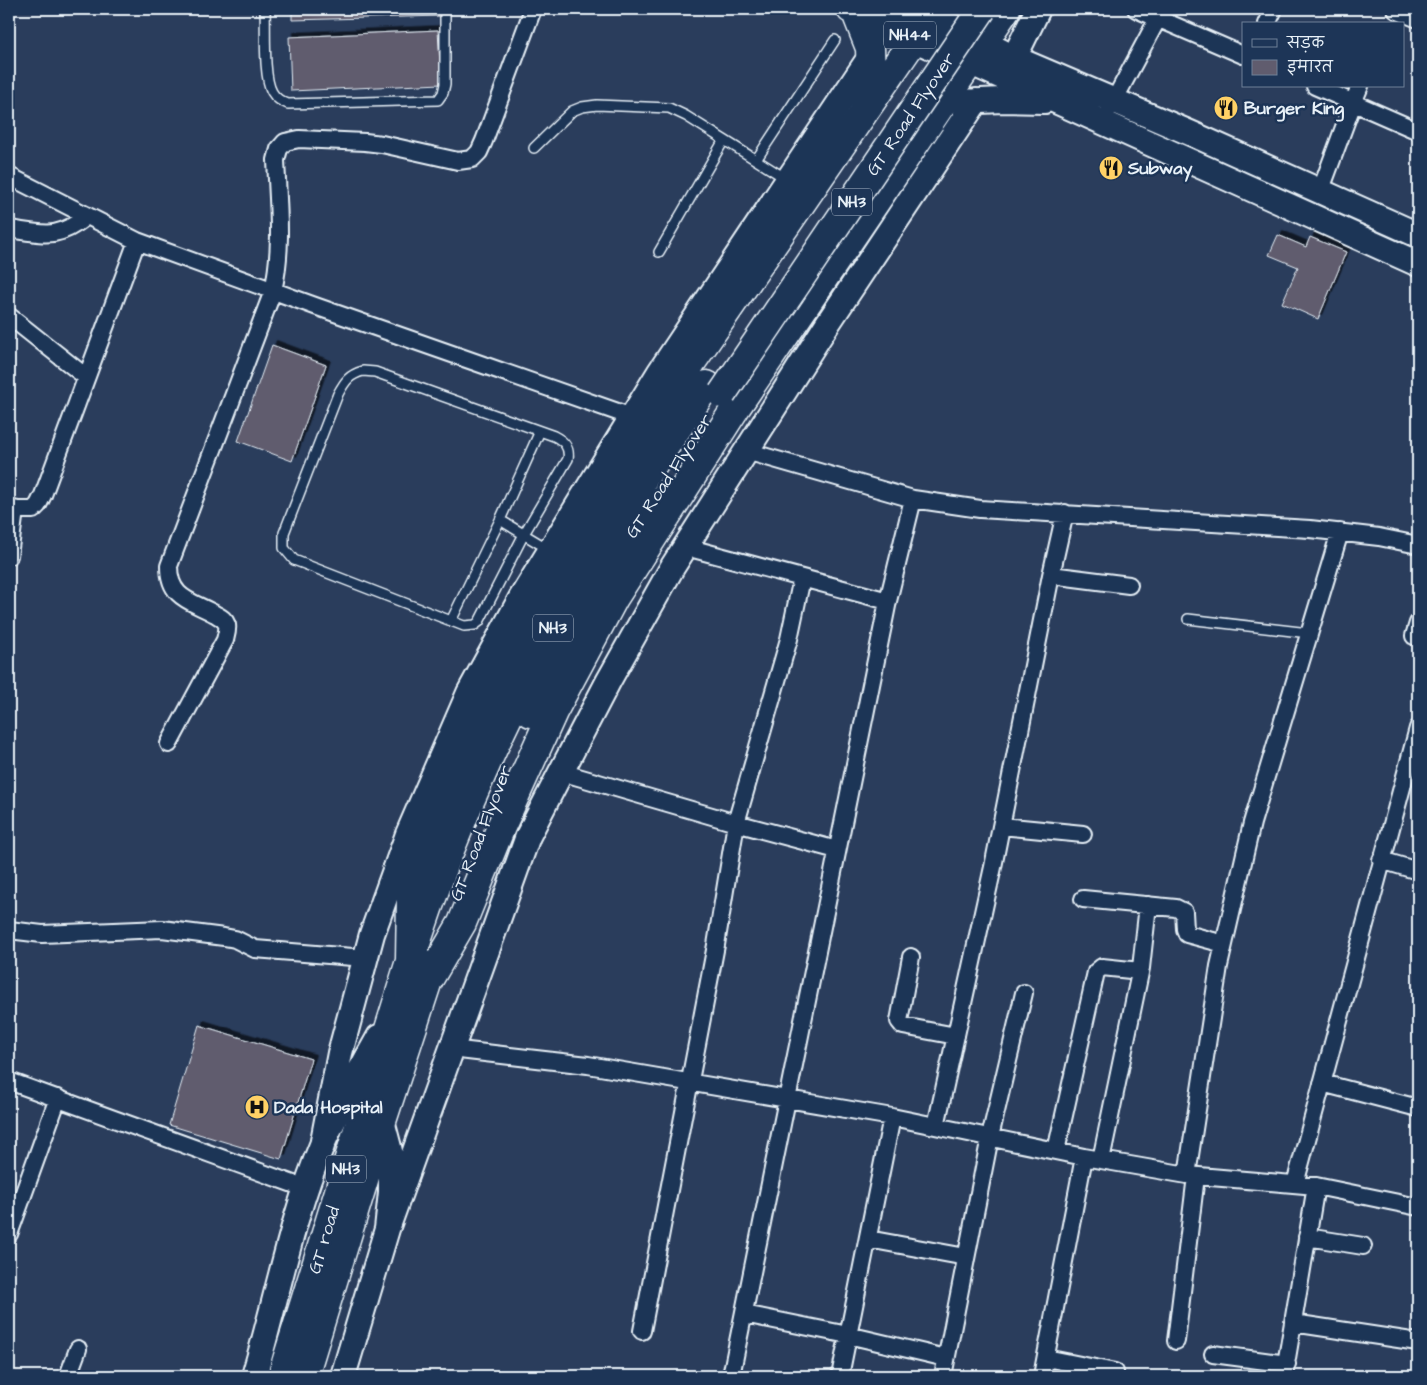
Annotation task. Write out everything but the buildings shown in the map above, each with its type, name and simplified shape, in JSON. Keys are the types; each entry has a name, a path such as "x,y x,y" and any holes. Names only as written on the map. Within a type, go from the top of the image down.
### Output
{"highway":[{"path":"851,9 870,48 871,78 865,111"},
{"name":"NH44","path":"851,9 922,18 976,52"},
{"name":"GT Road Flyover","path":"428,981 484,814 536,701 597,590 686,447 714,390 959,9"},
{"name":"GT Road Flyover","path":"410,961 425,913 465,813 517,697 576,585 669,440 714,390 982,9"},
{"path":"428,981 462,923 501,827 553,712 614,598 737,406 1006,9"},
{"path":"410,961 411,897 451,789 520,644 578,538 680,379 865,111 922,18"},
{"name":"GT road","path":"282,1376 410,961"},
{"name":"GT road","path":"304,1376 382,1121 428,981"}],"street":[{"path":"169,744 225,640 227,630 227,625 222,618 178,594 173,588 169,566 273,291 278,268 280,233 276,160 279,149 285,142 308,139 365,142 458,161 472,159 479,152 484,140 533,9"},
{"path":"1014,58 1038,9"},
{"path":"1136,9 1161,14 1242,54"},
{"path":"1268,22 1274,9"},
{"path":"1102,123 1161,14"},
{"path":"1395,14 1418,19"},
{"path":"976,52 1014,58 1115,100 1418,235"},
{"path":"976,52 1055,101 1102,123 1276,200 1417,258"},
{"path":"322,1146 340,1053 372,934 408,834 469,693 521,598 659,373 870,57"},
{"path":"1319,88 1418,131"},
{"path":"1320,192 1359,88"},
{"path":"940,105 1002,100 1055,101"},
{"path":"343,1376 387,1229 528,836 614,672 673,566 828,323 976,101"},
{"path":"9,176 137,241 632,418"},
{"path":"1276,200 1287,177"},
{"path":"9,230 50,235 74,227 87,216"},
{"path":"9,556 12,509 33,510 43,495 137,241"},
{"path":"9,316 86,377"},
{"path":"746,451 913,499 980,509 1340,532 1418,545"},
{"path":"731,1376 888,601 913,499"},
{"path":"936,1126 1001,826 1065,513"},
{"path":"1176,1342 1192,1176 1219,966 1252,823 1340,532"},
{"path":"686,547 888,601"},
{"path":"1051,575 1129,585"},
{"path":"642,1331 716,945 736,823 789,639 802,578"},
{"path":"1295,1184 1418,728"},
{"path":"561,772 736,823 838,850"},
{"path":"1001,826 1083,834"},
{"path":"1381,860 1418,871"},
{"path":"1082,899 1181,910 1184,912 1187,934 1224,944"},
{"path":"1101,1160 1140,971 1148,905"},
{"path":"9,930 42,934 162,929 224,936 255,949 365,958"},
{"path":"911,957 899,1021 903,1026 956,1036"},
{"path":"1056,1150 1096,972 1102,967 1140,971"},
{"path":"943,1376 990,1137 1024,993"},
{"path":"254,1376 293,1231 322,1146 339,1108 394,1011"},
{"path":"451,1049 588,1065 892,1117 1084,1157 1192,1176 1316,1186 1418,1207"},
{"path":"9,1081 307,1189"},
{"path":"1322,1083 1418,1108"},
{"path":"9,1234 58,1098"},
{"path":"840,1376 892,1117"},
{"path":"382,1121 391,1155 391,1192 387,1229"},
{"path":"1042,1376 1084,1157"},
{"path":"1212,1354 1286,1370 1292,1323 1316,1186"},
{"path":"1307,1237 1363,1246"},
{"path":"868,1239 966,1258"},
{"path":"744,1314 848,1335 946,1358"},
{"path":"1292,1323 1418,1342"},
{"path":"68,1376 78,1349"},
{"path":"1046,1358 1115,1372"}],"lane":[{"path":"265,9 268,78 272,92 278,100 288,104 438,100 443,93 445,84 445,9"},
{"path":"756,160 835,40"},
{"path":"534,148 572,111 582,107 598,105 669,108 686,116 788,180"},
{"path":"659,252 724,140"},
{"path":"363,371 375,372 540,430 564,442 569,452 568,459 524,534 479,622 470,626 451,621 294,560 284,548 284,533 338,394 346,380 352,375 363,371"},
{"path":"451,621 500,520 540,430"},
{"path":"500,520 550,550"},
{"path":"1188,619 1310,633"}],"place":[{"name":"Burger King","path":"1226,108"},
{"name":"Subway","path":"1111,168"},
{"name":"Dada Hospital","path":"257,1107"}]}
